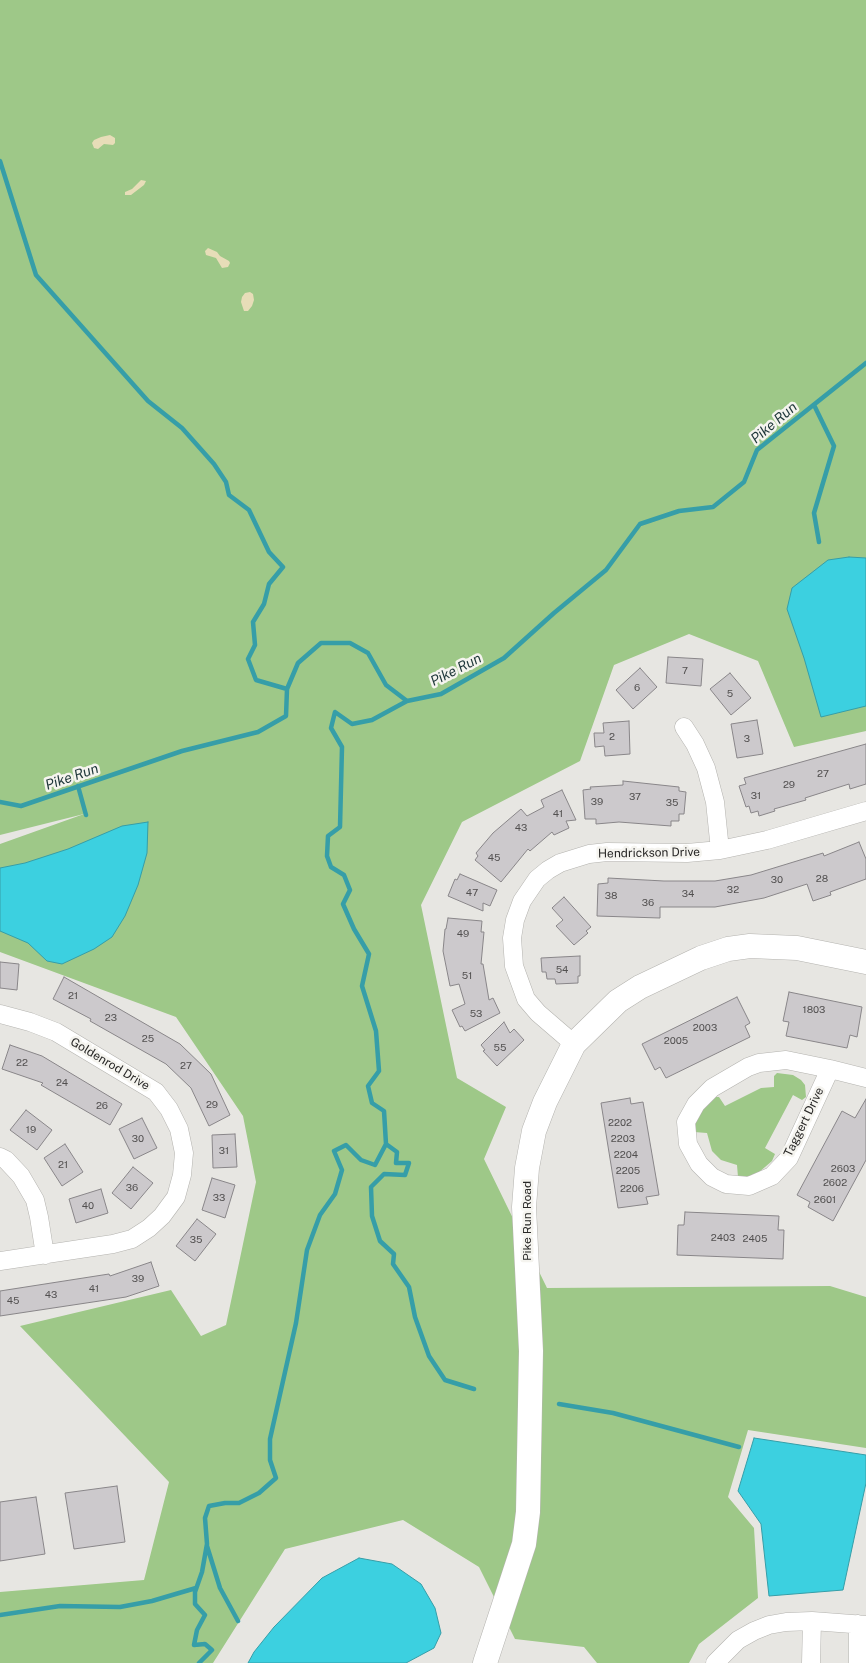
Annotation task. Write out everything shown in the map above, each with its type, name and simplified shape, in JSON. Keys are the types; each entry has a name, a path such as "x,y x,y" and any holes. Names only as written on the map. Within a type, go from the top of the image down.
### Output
{"street":[{"path":"684,727 695,744 706,768 714,802 720,850"},
{"name":"Hendrickson Drive","path":"574,1044 538,1013 526,999 514,966 512,938 515,920 522,901 537,879 548,870 560,863 590,854 607,852 687,853 720,850 767,840 866,811"},
{"name":"Pike Run Road","path":"485,1663 524,1544 528,1512 531,1351 524,1206 527,1168 534,1131 545,1102 574,1044 618,1001 640,987 701,958 728,949 750,946 797,948 866,962"},
{"name":"Goldenrod Drive","path":"0,1014 30,1022 56,1032 156,1092 169,1109 179,1130 184,1153 182,1175 176,1197 162,1216 149,1228 132,1239 113,1244 0,1261"},
{"name":"Taggert Drive","path":"830,1069 788,1158 772,1176 749,1186 726,1184 712,1177 698,1164 688,1144 686,1122 696,1104 712,1088 748,1067 759,1063 786,1060 830,1069 866,1078"},
{"path":"0,1157 6,1160 21,1176 35,1200 45,1254"},
{"path":"811,1663 812,1621"},
{"path":"715,1663 738,1640 754,1631 786,1622 812,1621 862,1625 858,1663"}],"green space":[{"path":"0,0 866,0 866,731 794,747 758,661 689,634 614,665 580,761 462,822 421,905 457,1078 506,1107 484,1159 547,1288 830,1286 866,1297 866,1448 748,1430 728,1497 754,1528 758,1598 699,1644 689,1663 597,1663 584,1647 515,1639 479,1567 403,1520 285,1549 213,1663 0,1663 0,1592 144,1580 169,1482 20,1326 171,1290 201,1336 226,1325 256,1182 243,1116 176,1017 0,952 0,844 84,814 0,835"},
{"path":"777,1073 793,1075 801,1080 805,1085 806,1097 802,1100 793,1095 765,1148 775,1154 772,1161 758,1173 747,1177 738,1177 737,1165 721,1160 712,1151 707,1133 694,1132 696,1120 700,1112 714,1097 719,1097 725,1106 761,1088 774,1087 774,1076"}],"sand":[{"path":"110,135 115,138 113,145 104,144 98,149 94,148 92,143 94,140"},
{"path":"141,180 146,181 144,185 131,195 125,195 125,192 132,189"},
{"path":"208,248 229,261 228,267 222,268 216,258 206,255 205,251"},
{"path":"250,292 253,294 254,300 248,311 244,311 241,302 242,297 245,293"}],"water":[{"path":"849,557 866,558 866,706 821,717 804,658 787,609 792,588 828,560"},
{"path":"148,822 147,853 138,885 125,916 112,937 94,949 62,964 47,961 28,943 0,931 0,868 25,863 68,849 122,826"},
{"path":"754,1438 866,1455 866,1483 843,1590 769,1596 761,1524 738,1491"},
{"path":"359,1558 392,1564 421,1584 435,1608 441,1633 434,1648 406,1663 248,1663 254,1652 274,1627 322,1578"}],"building":[{"path":"668,657 703,659 701,686 666,683"},
{"path":"640,668 657,687 633,709 616,690"},
{"path":"730,673 751,698 731,715 710,689"},
{"path":"757,720 763,754 737,758 731,724"},
{"path":"629,721 630,754 605,756 604,746 595,747 594,733 604,733 603,723"},
{"path":"866,744 866,784 850,789 849,784 805,798 806,800 774,809 775,811 759,816 758,811 751,813 749,806 746,807 739,786 746,784 744,778"},
{"path":"623,781 679,787 679,791 686,792 684,814 679,814 679,821 671,821 671,826 619,822 596,824 596,819 585,819 583,790 591,789 590,787 623,785"},
{"path":"562,790 576,820 566,821 569,828 554,835 552,832 530,851 528,849 501,882 475,860 478,856 476,853 493,833 521,809 527,816 544,807 541,800"},
{"path":"859,842 866,859 866,879 830,892 831,895 813,901 807,884 764,898 715,907 660,907 660,918 597,916 598,884 608,883 608,878 715,881 751,875 823,853 824,856"},
{"path":"460,874 497,890 490,906 483,903 483,911 448,896 455,879 457,880"},
{"path":"564,897 591,927 586,931 588,933 574,945 556,926 563,920 552,908"},
{"path":"448,918 482,921 481,932 484,932 481,964 483,964 489,1000 493,998 500,1013 465,1031 462,1026 460,1027 452,1010 465,1004 459,984 450,986 443,951"},
{"path":"580,956 578,983 556,984 555,979 547,979 546,972 542,972 541,958"},
{"path":"0,962 19,964 17,990 0,988"},
{"path":"64,977 180,1044 211,1074 230,1115 209,1126 191,1088 166,1064 90,1021 91,1019 53,999"},
{"path":"789,992 862,1007 857,1037 850,1035 847,1048 786,1036 789,1022 783,1021"},
{"path":"737,997 750,1023 745,1026 750,1037 666,1078 660,1067 655,1070 642,1044"},
{"path":"504,1022 510,1033 514,1029 524,1040 497,1066 483,1051 485,1050 481,1045"},
{"path":"10,1045 42,1056 122,1104 110,1125 41,1085 43,1083 2,1069"},
{"path":"630,1098 631,1104 643,1102 659,1195 646,1197 648,1204 618,1208 601,1103"},
{"path":"866,1099 866,1160 833,1221 808,1207 810,1202 797,1195 842,1111 855,1118"},
{"path":"26,1110 52,1130 37,1150 10,1130"},
{"path":"142,1118 157,1148 134,1159 119,1129"},
{"path":"235,1134 237,1167 213,1168 212,1135"},
{"path":"65,1144 83,1172 62,1186 44,1158"},
{"path":"133,1167 153,1183 131,1209 112,1193"},
{"path":"212,1178 235,1185 225,1218 202,1210"},
{"path":"101,1189 108,1213 76,1223 69,1199"},
{"path":"685,1212 779,1216 778,1230 784,1230 783,1259 677,1255 678,1225 684,1225"},
{"path":"197,1219 216,1234 195,1261 176,1246"},
{"path":"151,1262 159,1286 126,1297 0,1316 0,1291 109,1274 110,1276"},
{"path":"117,1486 125,1542 74,1549 65,1493"},
{"path":"36,1497 45,1554 0,1561 0,1502"}],"waterway":[{"path":"0,161 36,275 148,401 182,428 214,464 226,482 229,495 249,510 269,552 283,567 269,584 264,604 253,622 255,645 248,659 256,680 287,689"},
{"name":"Pike Run","path":"0,802 21,806 182,751 258,732 286,716 287,689 298,663 321,643 350,643 368,653 386,685 407,701 441,694 504,658 606,570 640,524 679,511 713,507 744,482 757,450 866,363"},
{"path":"814,405 834,446 814,513 819,542"},
{"path":"199,1663 212,1650 205,1644 194,1645 197,1630 205,1615 195,1604 195,1592 202,1572 207,1544 205,1518 209,1506 239,1503 259,1493 276,1478 270,1460 270,1439 296,1323 307,1250 320,1215 335,1194 342,1170 334,1151 346,1145 361,1160 375,1165 386,1144 384,1111 372,1103 368,1086 379,1071 376,1031 362,986 369,954 354,929 343,904 350,890 344,875 331,867 327,856 328,836 340,827 342,747 331,728 335,712 352,724 372,720 407,701"},
{"path":"78,786 86,815"},
{"path":"386,1144 397,1152 396,1163 409,1163 405,1175 384,1174 371,1187 372,1216 380,1241 394,1254 393,1264 409,1287 415,1317 429,1356 445,1380 474,1389"},
{"path":"559,1404 613,1413 739,1447"},
{"path":"207,1546 220,1588 238,1621"},
{"path":"0,1615 60,1606 120,1607 152,1601 196,1588"}]}
